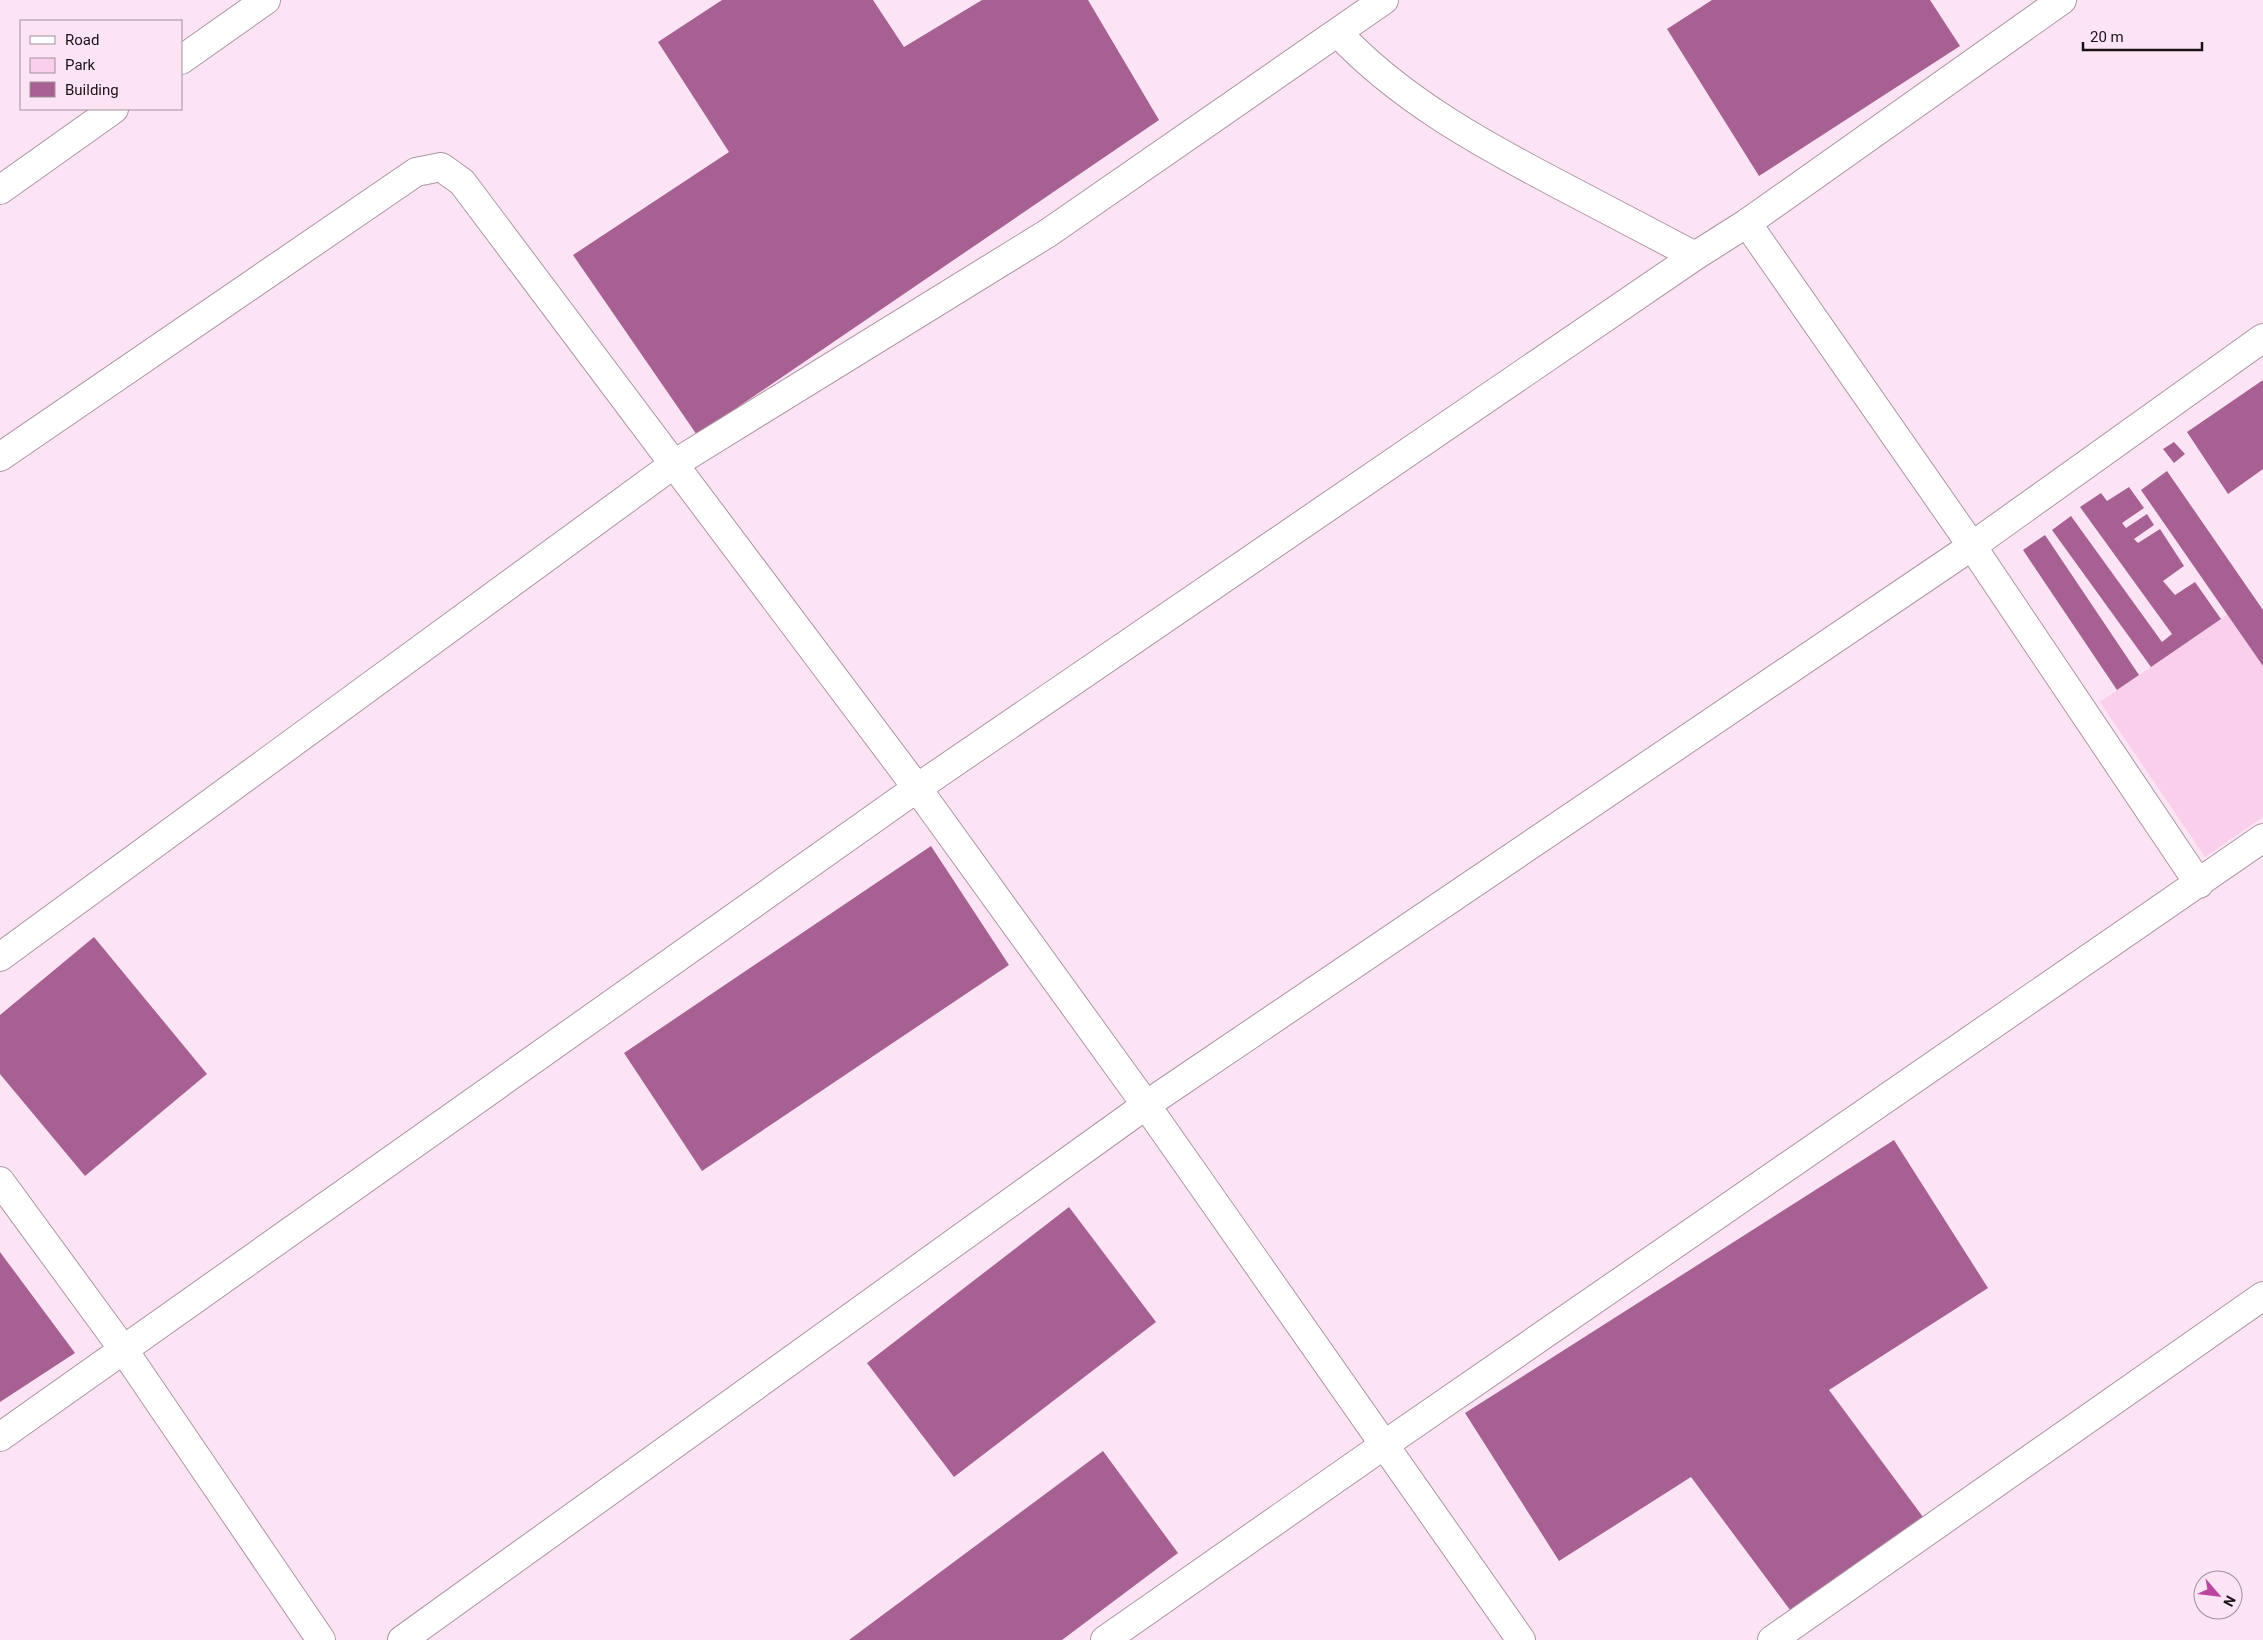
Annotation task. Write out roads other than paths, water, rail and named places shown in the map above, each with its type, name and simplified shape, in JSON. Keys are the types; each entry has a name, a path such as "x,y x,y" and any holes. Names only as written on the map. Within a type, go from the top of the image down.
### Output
{"street":[{"path":"182,59 266,0"},
{"path":"0,1437 917,788 1695,256 1747,223 2062,0"},
{"path":"0,957 674,464 1048,233 1338,33 1375,3"},
{"path":"1338,33 1360,56 1410,98 1496,152 1695,256"},
{"path":"0,190 113,110"},
{"path":"0,457 416,172 441,167 462,182 917,788 1146,1105 1521,1640"},
{"path":"1747,223 1972,546 2199,884"},
{"path":"402,1640 1146,1105 1972,546 2263,338"},
{"path":"1105,1640 2263,838"},
{"path":"0,1181 123,1349 321,1640"},
{"path":"1772,1640 2263,1296"}]}
